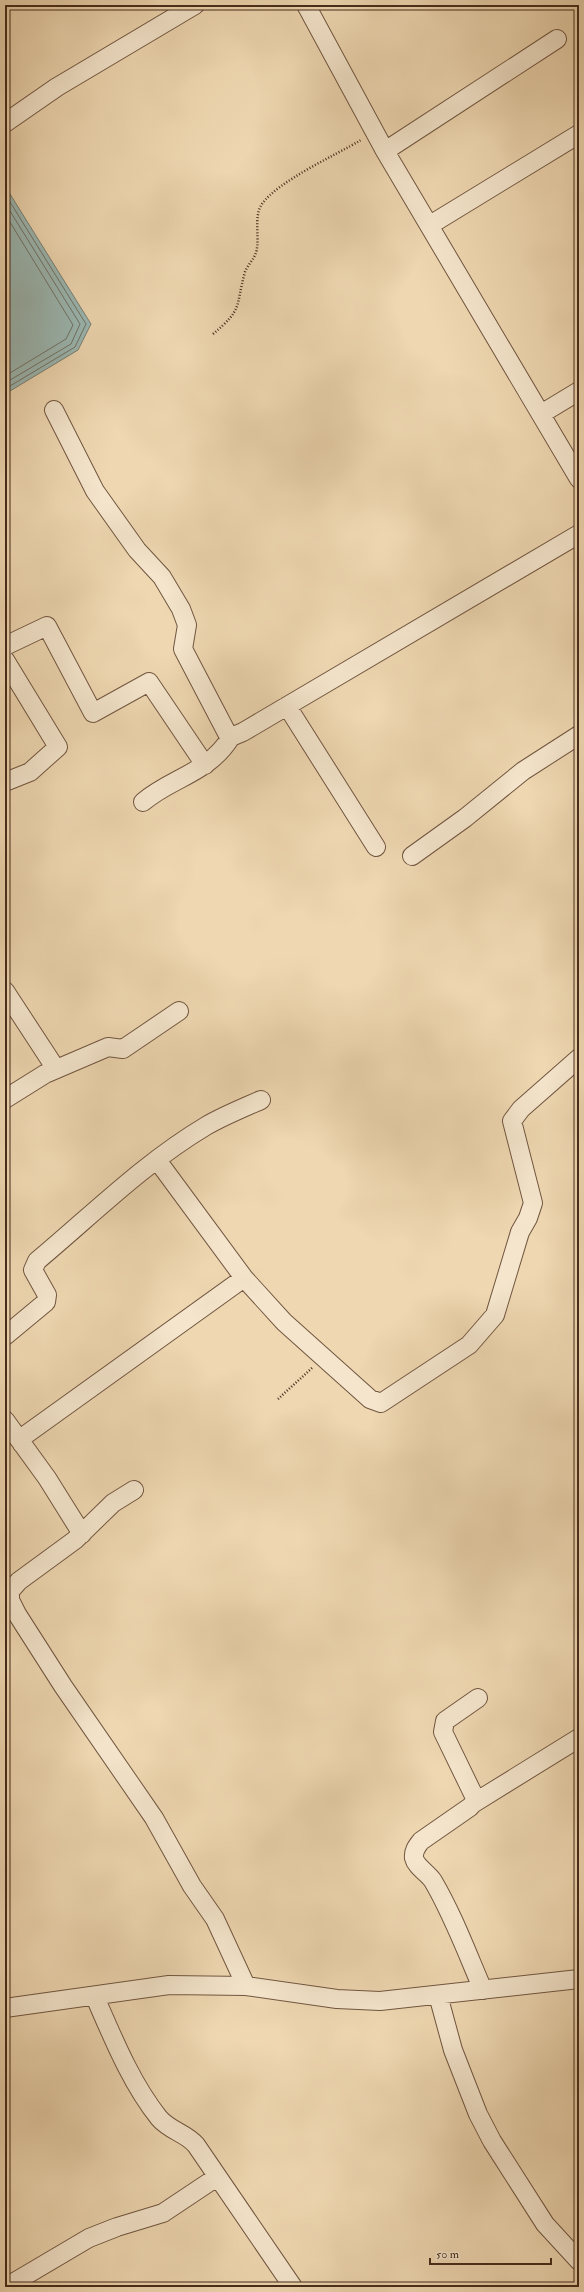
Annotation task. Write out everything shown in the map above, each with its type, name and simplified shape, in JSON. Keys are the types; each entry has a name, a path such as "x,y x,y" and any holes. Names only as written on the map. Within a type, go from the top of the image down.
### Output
{"street":[{"path":"5,123 57,87 195,5"},
{"path":"306,5 385,151 579,479"},
{"path":"385,151 557,39"},
{"path":"430,225 579,134"},
{"path":"541,414 579,391"},
{"path":"54,410 95,491 137,550 162,577 181,609 187,625 182,649 228,735 231,737"},
{"path":"143,802 205,765 223,748 231,737 287,706 579,534"},
{"path":"5,646 47,626 93,713 149,682 205,765"},
{"path":"5,660 58,747 30,772 5,782"},
{"path":"287,706 376,848"},
{"path":"412,856 465,818 523,771 579,735"},
{"path":"5,991 56,1069"},
{"path":"5,1099 56,1069 108,1047 124,1049 179,1011"},
{"path":"157,1160 244,1278 284,1322 370,1399 381,1403 470,1345 486,1328 500,1304 520,1232 528,1218 533,1203 512,1121 521,1109 579,1058"},
{"path":"5,1336 46,1302 47,1295 33,1270 33,1266 37,1261 124,1185 157,1160 206,1126 261,1100"},
{"path":"21,1439 244,1278"},
{"path":"5,1420 21,1439 82,1534"},
{"path":"134,1490 113,1503 82,1534 19,1581 10,1591 10,1600 63,1686 154,1818 192,1886 215,1919 246,1986"},
{"path":"474,1803 475,1796 442,1732 445,1721 478,1698"},
{"path":"483,1990 452,1916 433,1881 416,1863 414,1857 416,1848 421,1841 474,1803 579,1738"},
{"path":"5,2008 95,1997 140,1988 168,1985 246,1986 358,2001 438,1995 579,1979"},
{"path":"438,1995 453,2050 478,2114 492,2141 545,2224 579,2261"},
{"path":"95,1997 118,2048 154,2111 167,2127 192,2141 293,2287"},
{"path":"6,2287 89,2238 117,2227 163,2213 217,2177"}],"path":[{"path":"213,334 237,310 245,272 257,250 259,209 264,200 272,192 298,176 376,132"},
{"path":"278,1398 323,1358"}],"water":[{"path":"5,186 91,324 78,350 5,394"}]}
